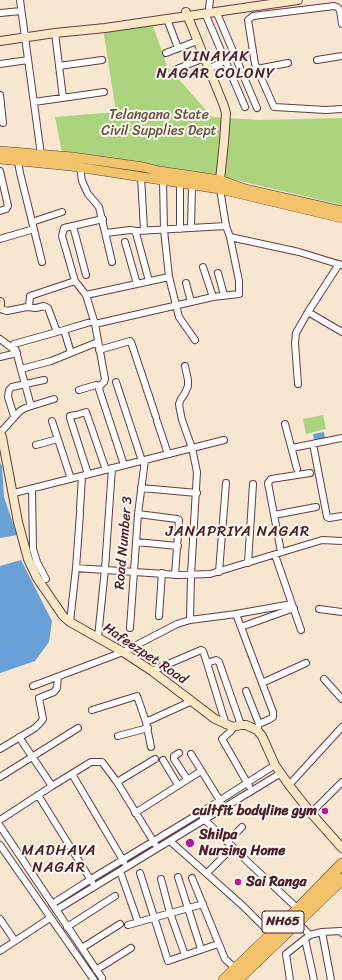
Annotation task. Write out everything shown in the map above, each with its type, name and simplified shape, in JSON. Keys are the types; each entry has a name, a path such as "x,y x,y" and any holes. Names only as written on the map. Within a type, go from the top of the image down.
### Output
{"highway":[{"name":"NH65","path":"238,980 247,964 273,939 298,909 342,864"},
{"name":"NH65","path":"273,939 297,922 342,879"},
{"name":"NH65","path":"224,980 235,968 247,964"}],"main road":[{"path":"0,151 104,160 180,178 220,185 342,218"},
{"path":"0,160 80,167 163,180 180,178 192,185 220,185"},
{"path":"256,194 342,211"}],"street":[{"path":"20,0 41,155"},
{"path":"0,41 25,35 104,28 167,19 210,8 256,0"},
{"path":"210,8 246,7 272,2 298,0"},
{"path":"248,20 253,16 337,6 340,10 342,24"},
{"path":"246,7 257,69 273,106 276,108 326,110 342,109"},
{"path":"210,8 225,61 245,107"},
{"path":"210,8 257,108"},
{"path":"0,13 21,11"},
{"path":"0,38 186,14"},
{"path":"31,406 14,344 94,322 213,297 238,294 239,281 230,237 226,226 220,185 226,113 186,14"},
{"path":"167,19 178,48"},
{"path":"55,33 63,98"},
{"path":"166,53 197,41"},
{"path":"317,60 342,56"},
{"path":"177,69 204,58"},
{"path":"0,64 28,60"},
{"path":"59,66 102,60"},
{"path":"208,69 225,61"},
{"path":"257,69 288,63"},
{"path":"34,102 104,92"},
{"path":"0,95 3,123"},
{"path":"18,162 42,262"},
{"path":"80,167 82,181 88,194 100,207 112,262"},
{"path":"0,171 8,206 6,210 0,211"},
{"path":"141,177 140,231 136,233 149,281"},
{"path":"180,178 180,229"},
{"path":"163,180 164,230 168,277 179,317 195,340"},
{"path":"191,228 192,185"},
{"path":"32,222 62,212"},
{"path":"103,218 64,228 62,236 75,281 86,295 94,322 105,379 99,389 124,465"},
{"path":"73,226 86,275"},
{"path":"106,233 130,230 164,230 226,226"},
{"path":"0,239 34,228"},
{"path":"230,237 299,252 340,265 308,312 296,333 295,343 298,384"},
{"path":"125,242 137,284"},
{"path":"203,267 213,297"},
{"path":"218,273 224,295"},
{"path":"86,295 168,277"},
{"path":"29,307 30,296 75,281"},
{"path":"186,283 191,302"},
{"path":"0,302 0,308 7,311 29,307 36,308 44,306 48,308 57,332"},
{"path":"308,312 342,332"},
{"path":"64,330 71,353"},
{"path":"0,339 17,352"},
{"path":"99,350 130,341 131,342 168,454"},
{"path":"21,369 51,361 98,342"},
{"path":"0,357 17,352"},
{"path":"184,366 188,386 179,404 182,420 192,448 197,472 190,620"},
{"path":"14,416 8,397 9,390 12,387 44,380"},
{"path":"116,382 143,460"},
{"path":"79,390 96,385 100,386"},
{"path":"0,433 20,411 54,399"},
{"path":"70,622 80,511 85,475 70,416 86,412 109,469 105,569 98,637"},
{"path":"52,421 71,479"},
{"path":"285,424 297,469"},
{"name":"Hafeezpet Road","path":"0,433 14,494 18,522 28,559 37,578 63,616 70,622 123,652 215,720 233,726 258,727"},
{"path":"292,448 342,438"},
{"path":"36,445 58,439"},
{"path":"14,494 224,440"},
{"path":"313,444 327,517 342,516"},
{"name":"Road Number 3","path":"130,628 133,571 143,460"},
{"path":"281,552 268,483 271,479 310,473"},
{"path":"219,572 226,483"},
{"path":"248,563 253,484"},
{"path":"141,488 197,493"},
{"path":"32,489 33,549 46,579"},
{"path":"274,515 316,507"},
{"path":"138,514 179,520 175,574"},
{"path":"76,568 191,575 210,574 322,540 342,541"},
{"path":"136,542 178,546"},
{"path":"275,555 301,630"},
{"path":"159,616 162,573"},
{"path":"33,686 123,652 167,628 190,620 293,606"},
{"path":"241,627 293,606"},
{"path":"319,609 342,612"},
{"path":"236,614 273,712 273,717 258,727"},
{"path":"152,672 201,650 204,652 207,663 233,726"},
{"path":"207,663 216,660 219,662 233,726 231,731 222,739 252,791"},
{"path":"262,683 306,663"},
{"path":"0,749 40,723 43,718 39,698 54,692 57,688 58,677"},
{"path":"324,679 342,699"},
{"path":"246,691 258,727 275,765 311,813 342,848"},
{"path":"92,710 137,696 147,725 152,748"},
{"path":"118,736 147,725 192,702"},
{"path":"289,785 342,727"},
{"path":"0,777 33,758 78,728"},
{"path":"19,737 52,786"},
{"path":"179,753 174,756 174,759 187,779"},
{"path":"191,754 224,808"},
{"path":"116,782 155,759"},
{"path":"162,760 178,785"},
{"path":"0,820 91,762 102,762 158,848"},
{"path":"52,904 275,765"},
{"path":"135,812 201,771"},
{"path":"56,910 281,773"},
{"path":"72,774 127,867"},
{"path":"311,813 342,783"},
{"path":"38,795 96,886"},
{"path":"200,813 232,847 298,909"},
{"path":"0,826 102,978"},
{"path":"227,842 242,827"},
{"path":"170,841 207,873 286,954 290,980"},
{"path":"0,845 94,980"},
{"path":"207,873 232,847"},
{"path":"120,871 138,922"},
{"path":"140,873 168,961 218,944"},
{"path":"178,877 200,949"},
{"path":"192,878 225,959 235,968"},
{"path":"161,879 170,913 185,955"},
{"path":"67,927 115,896"},
{"path":"128,925 203,904"},
{"path":"0,951 50,918"},
{"path":"0,919 15,941"},
{"path":"297,922 307,937 314,980"},
{"path":"82,948 120,924"},
{"path":"286,954 307,937 322,932 341,931 342,933"},
{"path":"322,932 331,980"},
{"path":"86,970 95,968 131,948"}],"green space":[{"name":"Telangana State Civil Supplies Dept","path":"153,26 167,66 212,117 259,120 342,118 342,205 227,178 62,152 55,117 116,112 103,28"},
{"path":"323,415 326,429 306,434 303,419"}],"water":[{"path":"324,432 325,438 314,440 313,434"},
{"path":"0,463 2,466 4,497 17,535 0,538"},
{"path":"21,560 52,621 49,642 35,661 0,673 0,566"}],"place":[{"name":"cultfit bodyline gym","path":"325,811"},
{"name":"Shilpa Nursing Home","path":"190,843"},
{"name":"Sai Ranga","path":"238,882"}],"district":[{"name":"VINAYAK NAGAR COLONY","path":"216,66"},
{"name":"JANAPRIYA NAGAR","path":"238,532"},
{"name":"MADHAVA NAGAR","path":"59,860"}]}
